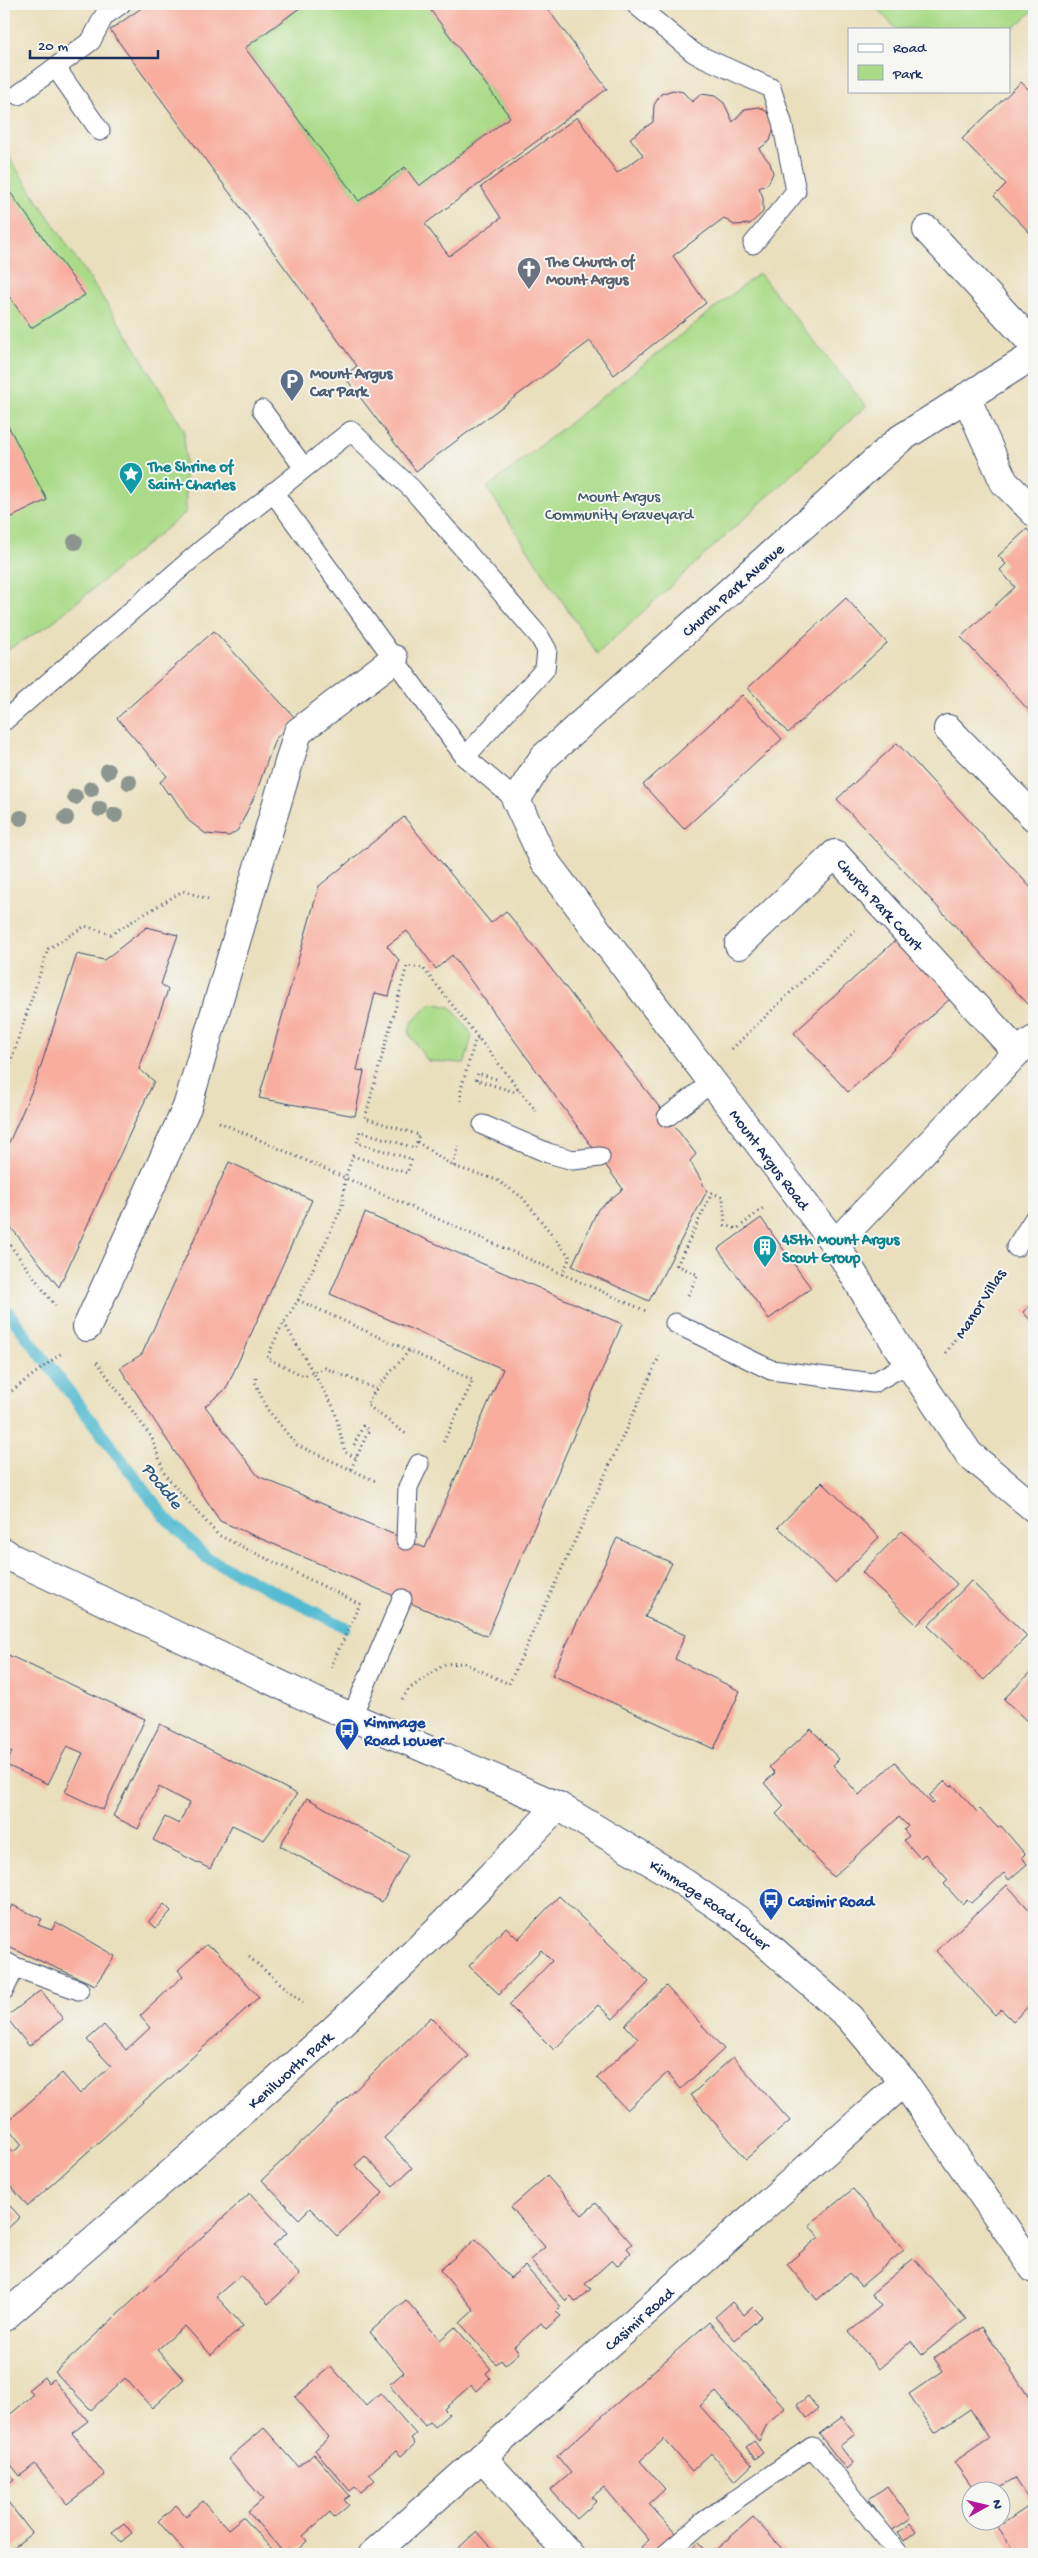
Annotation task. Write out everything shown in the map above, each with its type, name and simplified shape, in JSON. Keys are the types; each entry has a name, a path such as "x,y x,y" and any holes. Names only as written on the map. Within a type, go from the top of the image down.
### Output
{"street":[{"path":"927,230 1034,345"},
{"name":"Church Park Avenue","path":"516,800 544,758 551,751 900,439 1034,355"},
{"path":"966,397 1004,482 1034,512"},
{"path":"86,1327 187,1107 298,732 394,659"},
{"path":"948,728 1034,817"},
{"name":"Mount Argus Road","path":"516,800 544,860 835,1244 908,1363 969,1454 1034,1508"},
{"name":"Church Park Court","path":"739,945 835,854 881,905 1025,1046 835,1244"},
{"name":"Kimmage Road Lower","path":"4,1552 12,1558 315,1701 558,1806 673,1875 740,1921 849,2017 904,2082 1034,2269"},
{"name":"Kenilworth Park","path":"4,2317 185,2162 331,2032 480,1888 558,1806"},
{"name":"Casimir Road","path":"373,2554 904,2082"},
{"path":"482,2457 569,2554"}],"lane":[{"path":"18,95 91,41 104,16 122,4"},
{"path":"635,4 694,53 772,88 782,122 796,191 753,244"},
{"path":"56,68 100,131"},
{"path":"262,410 304,468"},
{"path":"4,721 195,556 352,431 412,489 538,636 547,650 545,669 465,757"},
{"path":"273,492 465,757 516,800"},
{"path":"667,1117 709,1078"},
{"path":"483,1125 548,1152 573,1160 600,1157"},
{"path":"1016,1247 1034,1219"},
{"path":"674,1323 771,1370 873,1383 908,1363"},
{"path":"406,1540 408,1487 419,1464"},
{"path":"352,1716 402,1599"},
{"path":"4,1990 10,1964 79,1990"},
{"path":"666,2554 703,2522 812,2447 899,2554"}],"path":[{"path":"4,1082 48,949 84,926 111,934 183,891 245,911"},
{"path":"709,1078 881,905"},
{"path":"376,1389 325,1368 304,1376 267,1358 284,1322 298,1300 342,1207 345,1178 353,1156 407,1173 412,1159 357,1142 360,1131 415,1148 419,1135 365,1118 407,966 423,968 541,1118"},
{"path":"461,1106 461,1089 475,1041 478,1038"},
{"path":"496,1079 478,1073 476,1080 515,1092 518,1089"},
{"path":"187,1107 674,1323"},
{"path":"417,1142 453,1166 497,1180 522,1198 570,1258 562,1274"},
{"path":"453,1166 459,1147"},
{"path":"383,1729 409,1689 445,1664 464,1663 509,1684 674,1323 698,1275 677,1265 712,1192 723,1198 725,1225 737,1229 790,1185"},
{"path":"4,1238 61,1314"},
{"name":"Manor Villas","path":"924,1386 1016,1247"},
{"path":"298,1300 473,1380 445,1442 436,1446"},
{"path":"284,1322 334,1408 345,1452 356,1458"},
{"path":"4,1397 63,1351"},
{"path":"409,1351 376,1389 367,1405 412,1438"},
{"path":"96,1361 152,1438 165,1475 218,1535 360,1604 315,1701"},
{"path":"256,1378 255,1382 267,1408 297,1446 380,1483 384,1475"},
{"path":"351,1469 370,1430 362,1426 354,1445"},
{"path":"400,1441 404,1433"},
{"path":"249,1957 302,2001"}],"green space":[{"path":"305,4 426,4 510,117 419,186 404,167 359,201 245,48"},
{"path":"873,4 1034,4 1034,10 1010,31 1010,28 895,28"},
{"path":"4,150 130,339 184,430 186,512 49,625 4,652"},
{"name":"Mount Argus Community Graveyard","path":"759,273 866,406 597,654 487,488"},
{"path":"432,1003 451,1007 472,1035 465,1063 428,1061 409,1034 411,1023"}],"building":[{"path":"147,4 305,4 245,48 359,201 405,167 419,186 510,117 426,4 544,4 607,89 425,224 449,256 501,218 481,187 577,117 617,173 643,155 630,138 653,122 654,105 661,94 673,90 683,92 692,102 701,94 715,96 724,103 733,122 745,109 759,107 770,114 774,127 770,141 759,149 770,163 773,173 768,184 759,188 763,197 763,212 750,224 734,225 724,218 673,256 706,303 614,375 590,341 416,471 344,376 357,366 110,30"},
{"path":"1021,82 1034,95 1034,237 994,196 1006,184 962,139"},
{"path":"4,184 85,295 31,328 4,289"},
{"path":"4,418 47,500 4,521"},
{"path":"1027,529 1034,537 1034,716 961,637 1015,587 1000,570 1006,564 998,556"},
{"path":"846,598 887,643 788,733 748,688"},
{"path":"214,631 297,720 275,739 256,793 238,830 229,836 206,834 189,821 170,792 168,794 160,782 167,776 117,718"},
{"path":"742,695 782,739 684,829 643,785"},
{"path":"897,743 1034,891 1034,998 1028,1004 837,799"},
{"path":"404,817 491,923 506,911 696,1154 690,1161 707,1191 649,1301 572,1266 598,1209 623,1189 452,955 436,969 407,931 387,946 399,960 389,996 375,993 357,1070 364,1071 355,1116 259,1098 319,886"},
{"path":"147,927 178,935 161,984 168,990 139,1069 154,1081 59,1287 4,1219 4,1154 36,1081 77,954 104,960"},
{"path":"898,938 952,997 848,1092 794,1033"},
{"path":"229,1162 312,1200 226,1389 205,1406 258,1476 425,1548 503,1369 330,1294 365,1213 622,1324 487,1636 220,1521 120,1368 142,1354"},
{"name":"45th Mount Argus Scout Group","path":"761,1218 811,1288 769,1319 718,1249"},
{"path":"1034,1302 1034,1324 1023,1312"},
{"path":"822,1482 879,1537 835,1583 778,1527"},
{"path":"902,1531 957,1584 917,1625 862,1572"},
{"path":"617,1538 672,1563 645,1617 685,1635 675,1659 740,1691 714,1749 552,1675"},
{"path":"971,1581 1027,1636 984,1680 928,1626"},
{"path":"4,1653 145,1719 103,1810 65,1792 83,1753 67,1746 48,1784 6,1765 12,1752 4,1748"},
{"path":"1034,1668 1034,1728 1004,1699"},
{"path":"160,1724 297,1794 264,1840 232,1825 210,1869 153,1840 165,1817 179,1824 189,1803 159,1787 138,1829 113,1816"},
{"path":"811,1729 839,1759 833,1765 859,1795 895,1762 932,1804 935,1802 929,1796 945,1781 951,1787 953,1785 977,1812 980,1809 998,1828 1001,1826 1025,1854 1022,1857 1027,1864 1009,1880 1004,1873 971,1903 967,1899 962,1904 944,1884 948,1880 925,1854 920,1858 904,1840 909,1836 904,1830 908,1826 899,1817 833,1877 776,1814 784,1806 764,1783 775,1773 769,1767"},
{"path":"307,1798 408,1855 382,1902 280,1846"},
{"path":"1007,1885 1034,1915 1034,2001 1013,2021 1001,2009 995,2015 936,1951"},
{"path":"559,1896 649,1982 613,2019 598,2005 554,2050 509,2005 552,1961 541,1950 499,1994 469,1966 506,1927 518,1939"},
{"path":"164,1904 171,1911 156,1928 149,1921"},
{"path":"12,1905 42,1919 38,1925 52,1930 56,1922 115,1956 95,1985 4,1945 4,1920"},
{"path":"206,1945 216,1950 259,1997 28,2206 4,2179 4,2141 13,2152 22,2145 5,2124 62,2073 80,2094 111,2066 87,2040 104,2025 126,2050 150,2028 140,2016 183,1976 178,1970"},
{"path":"666,1986 724,2049 681,2089 667,2073 627,2110 597,2078 638,2039 625,2025"},
{"path":"41,1990 63,2019 29,2046 6,2017"},
{"path":"431,2017 469,2056 384,2138 412,2168 393,2186 365,2156 355,2165 383,2193 337,2236 310,2208 299,2219 262,2180"},
{"path":"733,2057 790,2121 746,2159 691,2095"},
{"path":"547,2176 582,2215 596,2203 632,2244 627,2248 631,2253 617,2266 612,2260 585,2284 591,2289 576,2302 571,2296 566,2301 530,2260 545,2247 511,2207"},
{"path":"853,2189 904,2250 861,2286 849,2273 817,2300 787,2264 819,2237 809,2225"},
{"path":"250,2193 287,2233 273,2245 300,2275 268,2304 241,2275 216,2296 243,2326 211,2355 185,2326 157,2350 184,2379 152,2408 125,2378 91,2410 55,2372"},
{"path":"4,2199 20,2217 4,2232"},
{"path":"476,2239 510,2278 525,2266 561,2307 556,2312 561,2316 546,2329 541,2323 514,2347 519,2353 505,2365 501,2360 496,2364 460,2323 474,2310 440,2270"},
{"path":"914,2258 966,2319 922,2355 911,2341 879,2369 849,2332 881,2306 871,2294"},
{"path":"406,2300 440,2340 455,2327 491,2369 486,2373 490,2378 476,2391 471,2385 444,2409 449,2414 434,2427 430,2422 425,2426 389,2385 404,2372 370,2332"},
{"path":"732,2302 744,2315 753,2307 762,2316 735,2340 715,2317"},
{"path":"709,2322 785,2408 768,2422 759,2441 716,2392 700,2406 752,2465 735,2481 711,2453 692,2471 664,2439 640,2461 665,2489 649,2504 676,2534 653,2554 647,2554 641,2547 649,2540 604,2487 592,2497 597,2501 577,2519 551,2490 571,2473 557,2456"},
{"path":"982,2327 1034,2405 1034,2554 1016,2554 1000,2530 1010,2530 1010,2519 1032,2504 1015,2478 1010,2481 967,2480 954,2462 989,2438 970,2409 935,2433 909,2394 943,2371 934,2358"},
{"path":"331,2366 366,2406 380,2393 416,2434 411,2438 415,2444 401,2456 396,2451 369,2474 375,2480 361,2492 355,2487 350,2491 315,2450 329,2437 295,2397"},
{"path":"44,2377 48,2383 53,2379 88,2421 72,2433 105,2475 67,2504 35,2464 20,2476 4,2456 4,2415 6,2418 33,2395 29,2389"},
{"path":"808,2396 818,2409 807,2418 797,2405"},
{"path":"842,2417 855,2434 840,2446 853,2463 846,2469 819,2434"},
{"path":"264,2428 299,2467 314,2454 350,2496 344,2500 349,2505 334,2518 330,2512 303,2536 307,2541 293,2554 289,2549 284,2553 248,2512 263,2499 228,2459"},
{"path":"754,2441 763,2453 755,2459 746,2447"},
{"path":"4,2466 14,2479 4,2488"},
{"path":"887,2486 910,2518 891,2531 869,2499"},
{"path":"4,2497 32,2533 5,2554 4,2554"},
{"path":"203,2501 228,2529 243,2517 276,2554 186,2554 158,2521 176,2505 186,2516"},
{"path":"753,2517 784,2551 781,2554 711,2554"},
{"path":"124,2523 132,2533 121,2542 112,2532"},
{"path":"910,2523 916,2531 904,2541 898,2533"},
{"path":"477,2531 497,2554 452,2554"},
{"path":"698,2543 709,2554 685,2554"}],"waterway":[{"name":"Poddle","path":"4,1307 166,1518 207,1558 345,1627"}],"place":[{"name":"The Church of Mount Argus","path":"529,290"},
{"name":"Mount Argus Car Park","path":"292,402"},
{"name":"The Shrine of Saint Charles","path":"131,495"},
{"name":"45th Mount Argus Scout Group","path":"765,1268"},
{"name":"Kimmage Road Lower","path":"347,1751"},
{"name":"Casimir Road","path":"771,1921"}]}
